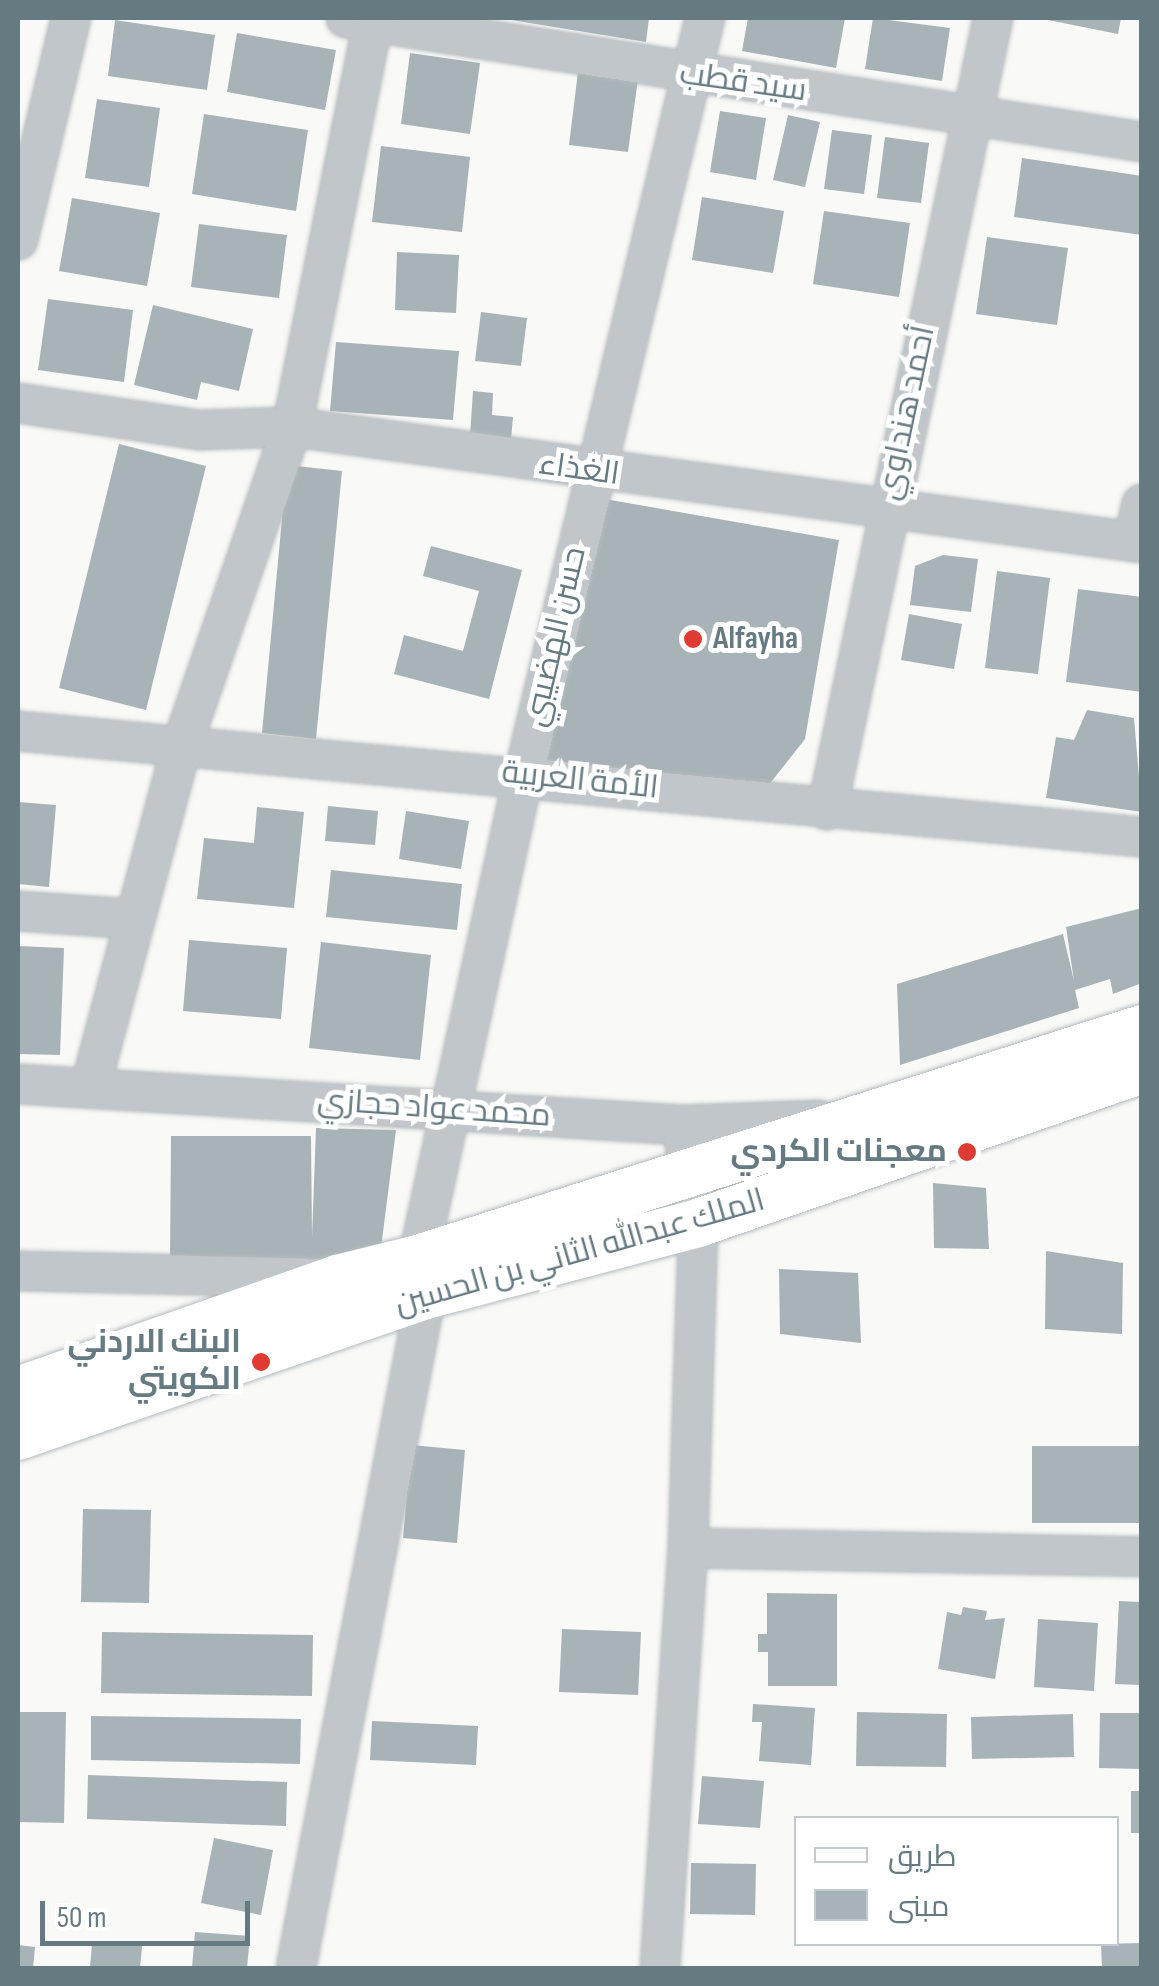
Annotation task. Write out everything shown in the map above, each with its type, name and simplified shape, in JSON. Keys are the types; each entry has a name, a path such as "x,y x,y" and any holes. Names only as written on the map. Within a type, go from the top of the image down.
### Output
{"main road":[{"name":"الملك عبدالله الثاني بن الحسين","path":"18,1436 692,1174 852,1119 1142,1029"},
{"name":"الملك عبدالله الثاني بن الحسين","path":"18,1391 337,1279 422,1277 698,1223 1142,1069"}],"street":[{"path":"18,240 72,18"},
{"name":"حسن الهضيبي","path":"296,1968 452,1110 524,774 705,18"},
{"name":"أحمد هنداوي","path":"827,810 886,510 993,18"},
{"path":"90,1088 182,745 292,427 364,19"},
{"name":"سيد قطب","path":"364,19 691,76 1142,142"},
{"name":"الغذاء","path":"18,403 198,430 292,427 594,473 1137,542"},
{"path":"1137,542 1142,504"},
{"name":"الأمة العربية","path":"18,731 524,774 827,810 1142,837"},
{"path":"18,912 134,919"},
{"name":"محمد عواد حجازي","path":"18,1084 682,1125 852,1119"},
{"path":"660,1968 688,1548 698,1223 682,1125"},
{"path":"18,1271 337,1279"},
{"path":"688,1548 1142,1557"}],"building":[{"path":"499,18 649,18 646,42"},
{"path":"748,18 845,18 836,68 742,51"},
{"path":"873,18 950,28 942,81 865,69"},
{"path":"1038,18 1121,18 1118,34"},
{"path":"115,20 215,35 207,90 108,76"},
{"path":"237,33 336,50 325,110 227,92"},
{"path":"410,53 480,63 470,134 401,124"},
{"path":"578,72 638,79 628,152 569,145"},
{"path":"97,99 160,108 149,187 85,178"},
{"path":"720,111 766,118 756,180 710,172"},
{"path":"204,114 308,130 296,211 192,194"},
{"path":"788,115 820,122 805,187 773,180"},
{"path":"832,130 872,135 864,194 824,189"},
{"path":"885,137 929,143 921,203 877,198"},
{"path":"381,146 470,157 462,232 372,222"},
{"path":"1022,158 1142,176 1142,235 1014,217"},
{"path":"702,197 784,211 773,273 692,260"},
{"path":"72,198 160,213 147,286 59,271"},
{"path":"824,211 910,223 899,297 813,284"},
{"path":"199,224 287,235 279,298 191,287"},
{"path":"987,237 1068,248 1057,325 976,314"},
{"path":"397,252 459,255 456,313 395,310"},
{"path":"48,299 133,310 124,382 38,370"},
{"path":"153,305 253,329 239,391 201,382 197,400 134,385"},
{"path":"481,312 527,318 521,366 475,361"},
{"path":"336,342 459,351 453,420 330,411"},
{"path":"473,391 493,393 492,415 513,417 511,439 470,436"},
{"path":"119,444 206,466 146,710 59,688"},
{"path":"287,465 342,471 316,739 262,733"},
{"name":"Alfayha","path":"599,498 839,540 805,739 768,786 536,759"},
{"path":"431,546 522,570 489,699 394,674 404,635 463,651 479,591 423,576"},
{"path":"943,555 978,559 971,612 910,605 915,566"},
{"path":"997,571 1050,578 1038,674 985,668"},
{"path":"1078,589 1142,597 1142,692 1066,682"},
{"path":"909,614 962,624 954,669 901,660"},
{"path":"1087,710 1134,718 1142,812 1046,798 1056,737 1074,740"},
{"path":"18,802 56,805 49,887 18,884"},
{"path":"328,806 378,811 375,845 325,841"},
{"path":"257,807 304,812 294,908 197,899 204,838 254,843"},
{"path":"406,811 469,821 461,869 399,859"},
{"path":"331,870 462,884 457,930 326,917"},
{"path":"1142,908 1142,983 1113,994 1110,979 1075,990 1079,1008 900,1065 897,984 1063,934 1074,981 1066,927"},
{"path":"189,940 287,948 281,1019 183,1011"},
{"path":"321,942 431,955 420,1060 309,1048"},
{"path":"18,946 64,948 60,1055 18,1054"},
{"path":"316,1128 396,1130 381,1248 311,1263 170,1263 171,1136 311,1136 312,1237"},
{"path":"933,1183 986,1188 989,1249 934,1248"},
{"path":"1046,1251 1123,1263 1122,1334 1045,1329"},
{"path":"779,1269 858,1273 861,1343 780,1334"},
{"path":"411,1445 465,1450 457,1543 403,1538"},
{"path":"1032,1446 1142,1446 1142,1523 1032,1523"},
{"path":"83,1509 151,1510 149,1603 81,1602"},
{"path":"767,1593 837,1594 837,1686 768,1686 768,1652 758,1652 758,1634 767,1634"},
{"path":"1119,1601 1142,1602 1142,1685 1115,1684"},
{"path":"963,1607 987,1611 985,1620 1005,1618 995,1679 938,1669 947,1612 961,1615"},
{"path":"1038,1619 1098,1623 1094,1691 1034,1687"},
{"path":"562,1629 641,1632 638,1695 559,1692"},
{"path":"102,1632 313,1635 312,1696 101,1693"},
{"path":"753,1704 815,1708 811,1765 759,1761 762,1722 752,1722"},
{"path":"18,1712 66,1712 64,1823 18,1822"},
{"path":"857,1712 947,1714 946,1767 856,1766"},
{"path":"1100,1713 1142,1713 1142,1769 1099,1768"},
{"path":"1073,1714 1074,1757 972,1759 971,1717"},
{"path":"91,1716 301,1719 300,1764 91,1760"},
{"path":"372,1721 478,1726 476,1765 370,1760"},
{"path":"88,1775 287,1782 286,1826 87,1819"},
{"path":"702,1776 764,1781 760,1828 698,1824"},
{"path":"1131,1791 1142,1791 1142,1833 1131,1833"},
{"path":"214,1838 273,1850 261,1915 201,1903"},
{"path":"691,1863 756,1864 755,1915 690,1914"},
{"path":"195,1932 250,1936 247,1968 192,1968"},
{"path":"92,1943 142,1946 140,1968 90,1968"},
{"path":"1142,1943 1142,1968 1102,1968 1101,1946"},
{"path":"18,1945 35,1947 33,1968 18,1968"}],"place":[{"name":"Alfayha","path":"693,639"},
{"name":"معجنات الكردي","path":"967,1152"},
{"name":"البنك الاردني الكويتي","path":"261,1362"}]}
